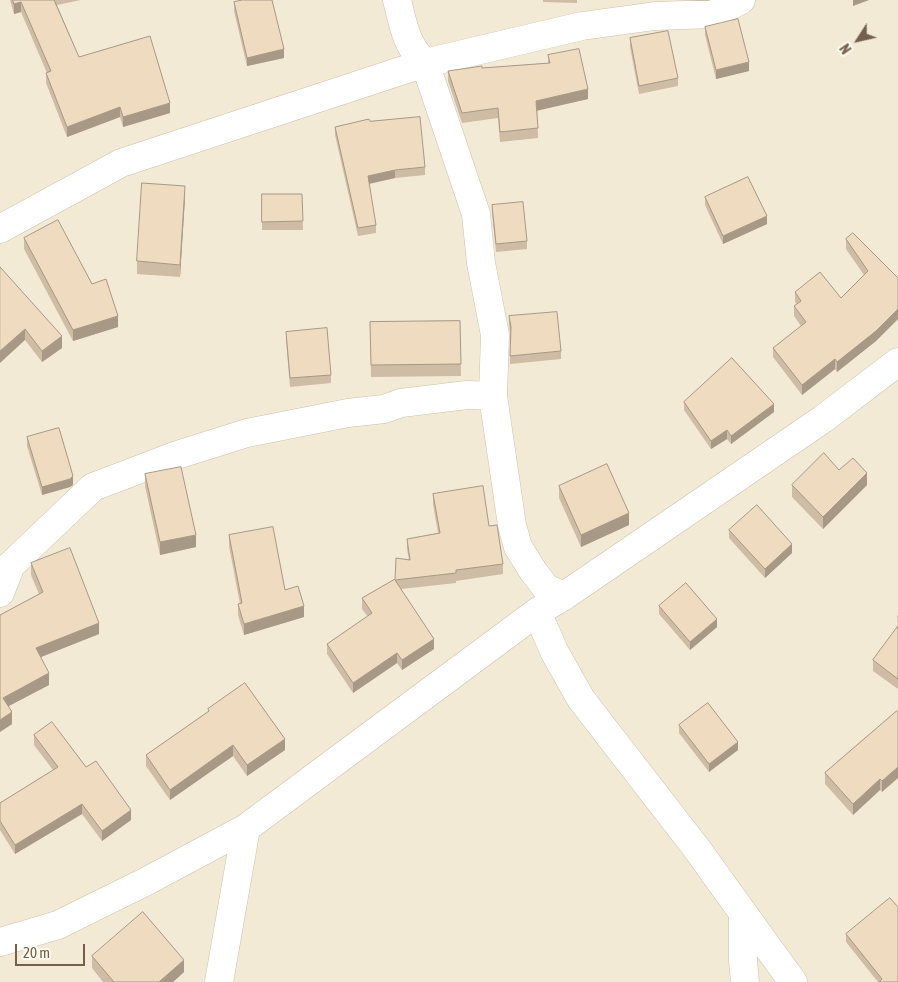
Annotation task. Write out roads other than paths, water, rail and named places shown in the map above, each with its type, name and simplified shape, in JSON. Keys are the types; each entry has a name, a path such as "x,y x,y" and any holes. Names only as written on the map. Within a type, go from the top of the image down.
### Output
{"street":[{"path":"397,0 408,42 416,55 425,64 476,214 481,263 495,335 493,396 512,525 518,547 546,588 564,596"},
{"path":"0,229 121,163 425,64 582,26 655,16 714,14 740,0"},
{"path":"0,942 58,925 246,828 537,612 564,596 823,420 898,362"},
{"path":"0,592 11,565 93,487 177,455 247,434 348,412 384,409 400,403 468,395 493,396"},
{"path":"537,612 555,653 581,699 697,849 793,982"},
{"path":"220,982 246,828"},
{"path":"743,913 745,982"}]}
